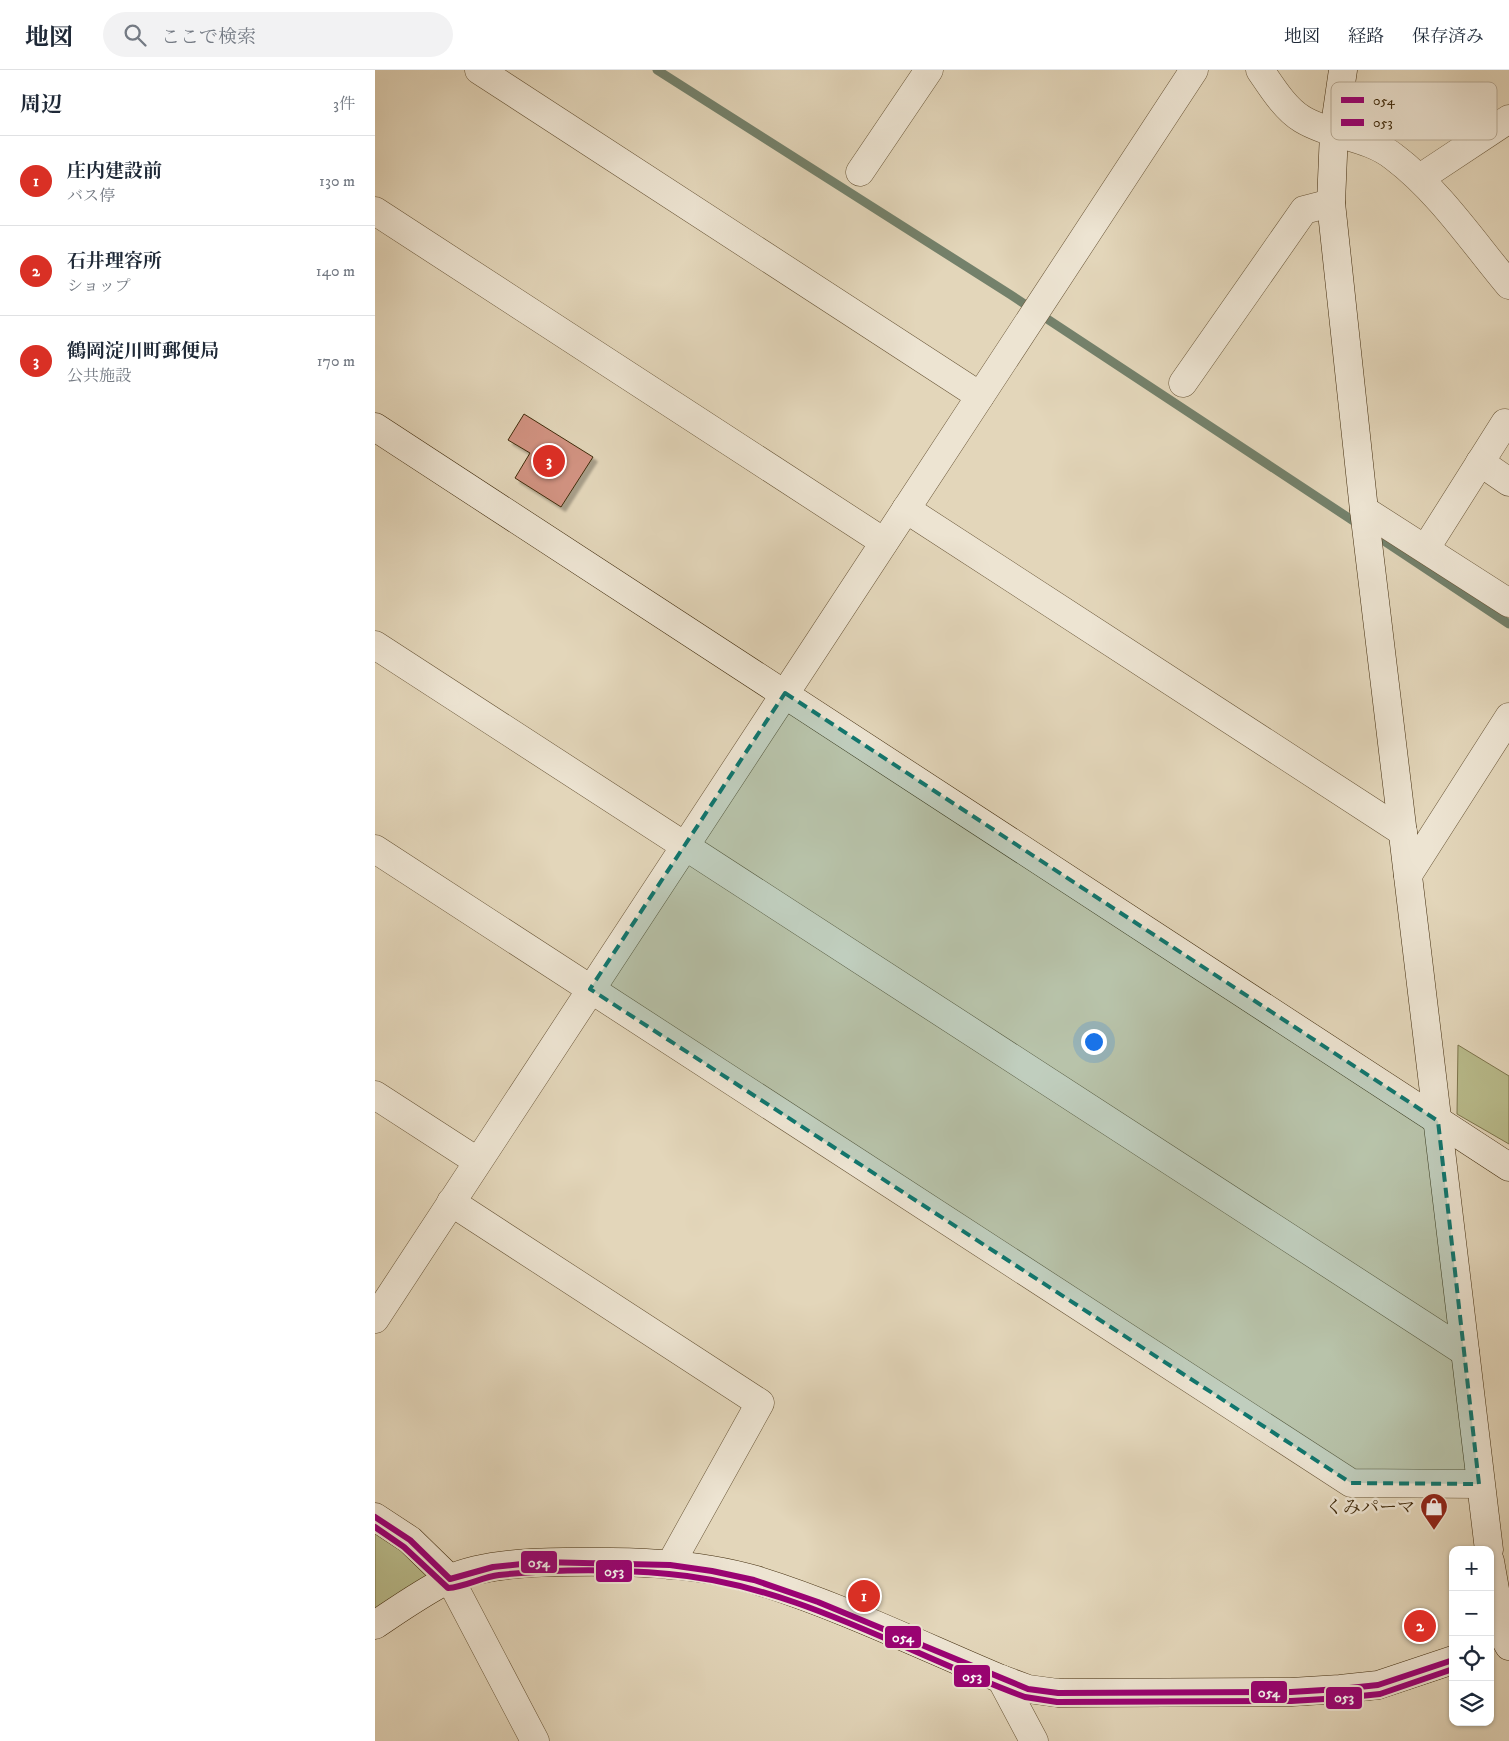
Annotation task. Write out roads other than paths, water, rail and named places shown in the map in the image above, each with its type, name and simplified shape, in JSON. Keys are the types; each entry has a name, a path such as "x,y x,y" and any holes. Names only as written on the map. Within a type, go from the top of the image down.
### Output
{"street":[{"path":"479,70 980,396"},
{"path":"860,172 929,70"},
{"path":"375,1319 1193,70"},
{"path":"1260,70 1281,98 1301,119 1331,131"},
{"path":"1497,127 1509,119"},
{"path":"1334,140 1331,203 1364,510 1438,1121 1479,1484 1488,1546"},
{"path":"1358,140 1392,155 1419,178 1509,285"},
{"path":"1419,178 1477,140"},
{"path":"1183,383 1304,210 1331,203"},
{"path":"375,211 884,542"},
{"path":"1426,548 1505,423"},
{"path":"375,427 1509,1167"},
{"path":"1480,462 1509,482"},
{"path":"906,509 1403,832"},
{"path":"1364,510 1509,603"},
{"path":"375,645 1465,1352"},
{"path":"1408,875 1509,717"},
{"path":"375,849 1351,1483 1479,1484"},
{"path":"375,1095 477,1161"},
{"path":"451,1202 760,1403 670,1565"},
{"path":"375,1517 410,1540 450,1579 535,1741"},
{"path":"375,1625 450,1579 493,1567 540,1562 670,1565 712,1571 763,1583 818,1602 1001,1679 1028,1689 1058,1693 1291,1692 1377,1685 1449,1662"},
{"path":"1494,1585 1503,1639"},
{"path":"1001,1679 1024,1738"}],"waterway":[{"path":"657,70 1011,295 1361,526"},
{"path":"1372,533 1509,624"}],"place":[{"name":"鶴岡淀川町郵便局","path":"549,461"},
{"name":"くみパーマ","path":"1434,1531"},
{"name":"庄内建設前","path":"864,1596"},
{"name":"石井理容所","path":"1420,1626"}]}
